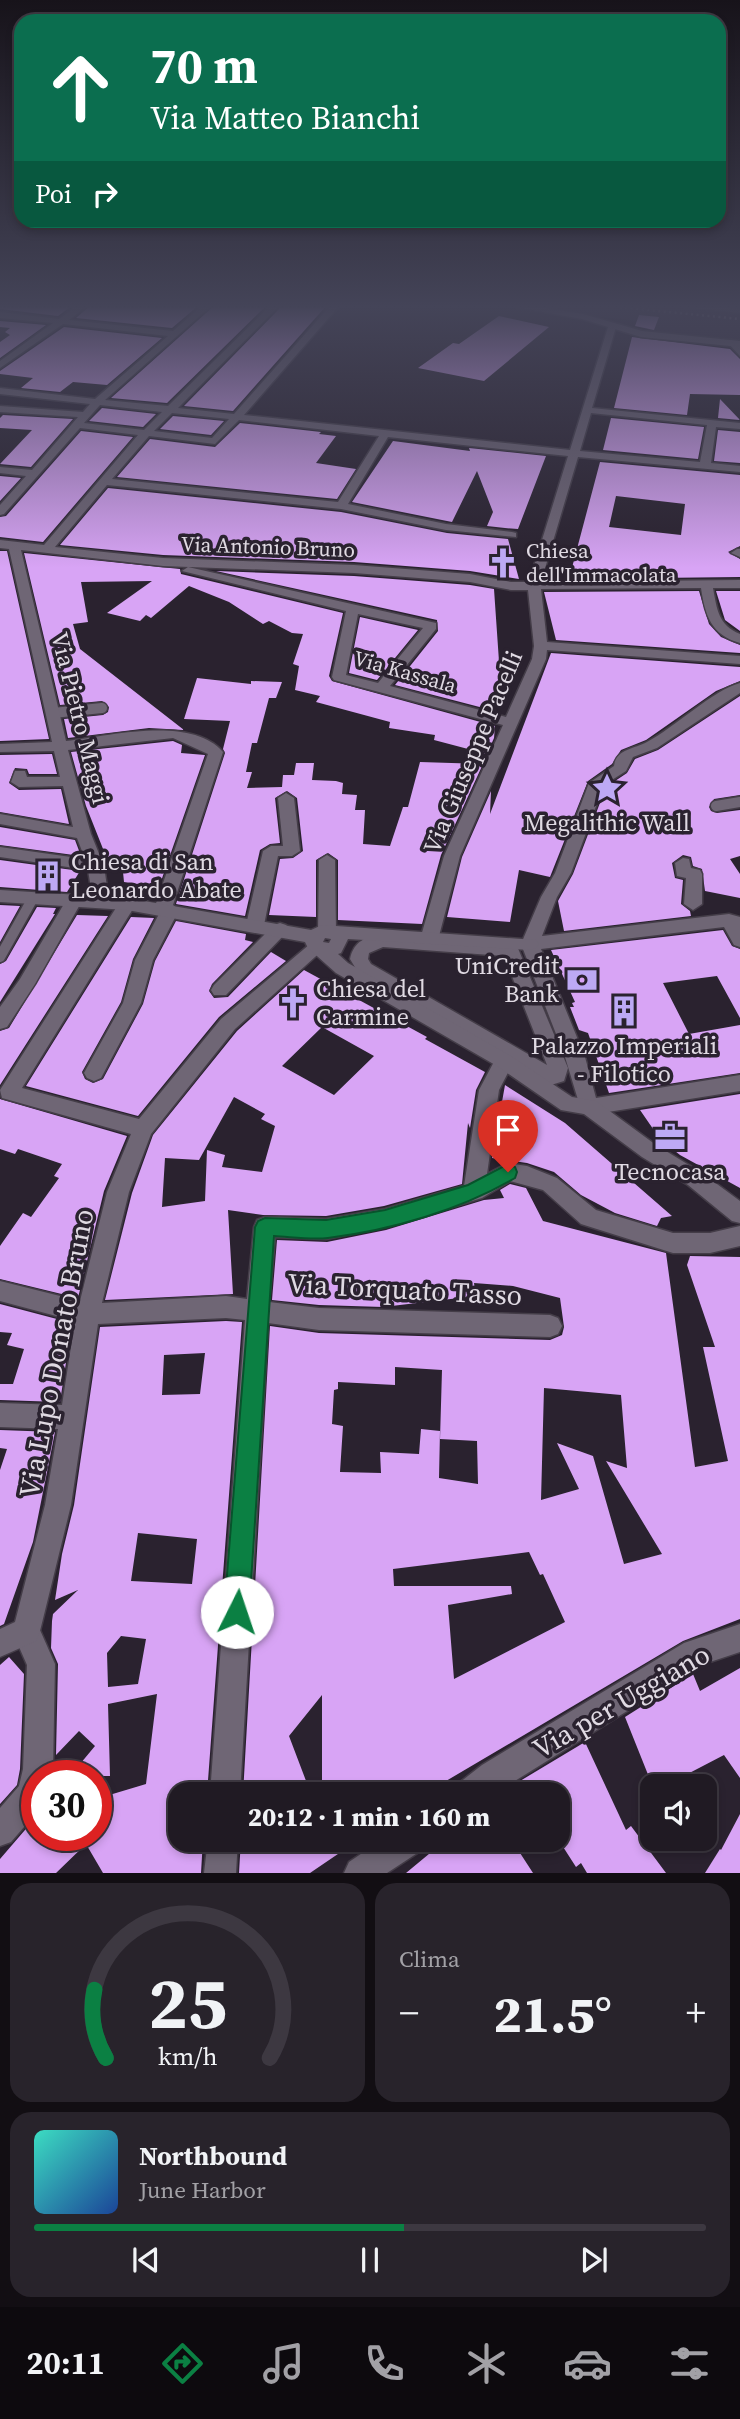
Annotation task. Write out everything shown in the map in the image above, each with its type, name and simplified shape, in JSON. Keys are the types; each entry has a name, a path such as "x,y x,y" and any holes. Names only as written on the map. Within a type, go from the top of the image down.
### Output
{"street":[{"path":"14,392 575,454 740,469"},
{"path":"1,509 108,392"},
{"path":"48,548 146,433 189,392"},
{"path":"79,425 215,441 259,392"},
{"path":"534,585 592,392"},
{"path":"0,409 87,415"},
{"path":"587,410 740,426"},
{"path":"705,466 712,423"},
{"path":"341,506 386,434"},
{"path":"0,470 34,474"},
{"path":"104,481 341,506 446,527 512,535"},
{"name":"Via Antonio Bruno","path":"7,545 163,562 354,569 470,578 511,586 740,584"},
{"name":"Via Pietro Maggi","path":"7,545 83,834 96,866 101,901"},
{"name":"Via Kassala","path":"163,562 190,571 353,609 339,677 511,723"},
{"path":"706,584 718,628 723,634 740,639"},
{"name":"Via Giuseppe Pacelli","path":"430,936 452,856 539,659 541,646 534,585"},
{"path":"353,609 430,626 382,688"},
{"path":"541,646 740,660"},
{"path":"740,687 652,745 628,754 621,762 621,768 597,783 563,873 521,947 558,1068 557,1076 551,1077 365,969 359,959 362,948 377,941 521,947 734,921 740,941"},
{"path":"0,748 60,746 174,734 201,743 216,752 167,909 144,960 132,1003 94,1073"},
{"path":"20,774 19,782 70,781"},
{"path":"255,925 271,851 292,851 286,798"},
{"path":"0,819 83,834"},
{"path":"0,852 96,866"},
{"path":"327,860 322,939 342,968 504,1061 568,1104 589,1107 740,1083"},
{"path":"683,863 683,872 694,874 693,904"},
{"path":"0,896 101,901 167,909 322,939 430,936 521,947"},
{"path":"0,1022 27,982 74,901"},
{"path":"127,904 9,1092 143,1129"},
{"path":"220,990 280,929"},
{"name":"Via Lupo Donato Bruno","path":"13,1637 58,1505 88,1314 118,1192 143,1129 228,1024 322,939"},
{"path":"521,947 575,1057 589,1107 649,1151 695,1179 740,1214"},
{"path":"474,1192 489,1090 504,1061"},
{"path":"226,1782 265,1227 326,1229 385,1218 474,1192 508,1172 527,1175 550,1184 589,1217 673,1243 710,1243 740,1236"},
{"name":"Via Torquato Tasso","path":"0,1291 88,1314 226,1307 320,1319 550,1326"},
{"path":"0,1415 72,1417"},
{"path":"0,1832 32,1794 38,1769 41,1664 13,1637"},
{"name":"Via per Uggiano","path":"485,1782 694,1653 740,1639"},
{"path":"220,1873 221,1852"},
{"path":"360,1873 392,1852"}],"lane":[{"path":"53,713 102,708"},
{"path":"716,806 740,802"},
{"path":"0,957 33,898"}],"building":[{"path":"117,392 178,392 167,403 111,398"},
{"path":"197,392 249,392 233,411 184,406"},
{"path":"618,392 740,392 740,395 690,394 687,415 614,408"},
{"path":"720,399 740,420 718,418"},
{"path":"102,408 156,414 143,427 89,421"},
{"path":"3,415 73,419 31,467 0,464 32,430 0,428 0,418"},
{"path":"173,416 224,421 211,435 160,429"},
{"path":"611,418 704,427 698,459 603,450"},
{"path":"240,423 336,436 316,463 356,469 337,499 117,477 150,439 215,447"},
{"path":"718,430 740,432 740,463 714,461"},
{"path":"81,431 133,437 43,542 0,537 0,517 6,516"},
{"path":"393,441 470,451 469,448 546,456 518,529 505,528 487,526 493,512 477,471 452,522 352,502"},
{"path":"600,462 740,475 740,546 728,552 740,559 740,577 569,579","holes":["616,496 685,504 681,535 609,527"]},
{"path":"0,476 21,478 0,501"},
{"path":"108,488 341,512 447,533 508,539 519,579 470,571 354,562 163,555 60,545"},
{"path":"0,551 7,551 49,739 0,741"},
{"path":"24,553 180,569 181,574 343,613 329,676 332,681 495,726 494,738 487,754 434,740 435,735 389,728 390,722 316,702 320,696 295,690 299,666 293,664 303,634 292,633 269,621 263,624 229,602 189,586 151,618 146,615 140,621 107,613 152,581 81,582 88,622 73,624 80,649 184,730 149,728 68,738 64,719 103,715 108,712 109,707 102,701 60,705"},
{"path":"216,571 354,576 494,589 500,676 495,711 395,685 438,631 437,620"},
{"path":"699,591 709,624 721,637 740,645 740,653 556,640 544,592"},
{"path":"716,591 740,591 740,631 725,620"},
{"path":"360,617 418,630 377,680 349,673"},
{"path":"551,653 740,667 740,681 716,691 646,740 621,750 612,764 588,781 550,877 519,870 510,922 447,917 462,857 491,791 490,814"},
{"path":"197,678 251,684 251,681 282,682 276,698 269,698 257,743 252,743 246,772 252,772 247,788 282,787 283,775 294,775 296,763 314,763 312,780 343,783 342,794 357,795 355,810 365,810 363,844 390,846 403,807 408,807 420,762 483,764 441,855 422,924 338,920 338,860 328,853 316,860 316,917 269,915 280,859 293,858 303,851 297,798 287,791 275,798 280,843 270,844 260,850 245,916 176,904 225,753 223,749 230,721 184,719"},
{"path":"740,696 740,795 714,799 709,807 717,813 740,810 740,856 730,859 740,874 740,898 705,891 702,869 693,866 691,857 683,855 672,863 675,878 683,880 681,904 690,911 691,916 564,931 558,901 573,874 606,787 627,773 635,759 658,750"},
{"path":"173,741 182,745 181,753 205,755 159,887 124,882 122,862 109,864 86,806 71,752"},
{"path":"52,754 57,774 29,774 27,769 15,768 9,783 19,790 61,789 69,824 0,812 0,755"},
{"path":"0,827 75,840 81,856 0,845"},
{"path":"0,860 80,871 67,892 0,887"},
{"path":"0,905 20,906 0,942"},
{"path":"37,907 56,908 55,914 0,1002 0,964 6,961"},
{"path":"77,915 108,916 0,1085 0,1031 9,1028"},
{"path":"131,917 154,918 133,959 121,1002 82,1072 85,1079 93,1083 103,1079 143,1004 155,961 176,921 246,934 245,940 253,942 212,984 209,991 214,998 228,997 271,952 286,961 219,1017 138,1116 26,1086"},
{"name":"Palazzo Imperiali - Filotico","path":"723,930 732,946 740,949 740,1018 717,976 663,983 689,1034 740,1025 740,1073 609,1093 588,1033 579,1030 570,1007 574,1007 572,1003 575,1002 551,950"},
{"path":"304,970 485,1072 476,1090 470,1128 468,1123 462,1184 384,1206 326,1216 263,1215 228,1210 233,1294 105,1300 132,1193 153,1135 237,1031","holes":["322,1027 374,1056 334,1095 282,1066","234,1097 265,1114 261,1119 275,1126 262,1172 222,1167 225,1155 207,1150 205,1201 162,1207 165,1158 199,1160"]},
{"path":"505,1085 565,1123 672,1216 661,1218 657,1226 615,1213 581,1195 554,1172 527,1163 492,1158"},
{"path":"740,1094 740,1188 680,1155 660,1139 640,1110"},
{"path":"0,1099 127,1136 104,1191 78,1298 0,1279 0,1246 23,1213 31,1217 59,1178 54,1176 62,1164 18,1149 15,1154 0,1149"},
{"path":"510,1184 526,1188 543,1221 666,1253 695,1467 728,1461 703,1347 715,1347 687,1265 690,1256 740,1257 740,1619 683,1641 444,1782 322,1782 322,1695 289,1736 306,1782 244,1782 270,1326 319,1333 550,1340 562,1335 564,1327 560,1298 513,1286 474,1283 476,1296 383,1307 272,1300 277,1240 327,1242 386,1230 484,1200 504,1198 500,1190","holes":["395,1367 442,1370 440,1439 477,1441 478,1484 439,1478 440,1431 421,1429 419,1454 380,1452 381,1473 340,1472 343,1426 332,1424 334,1390 338,1389 338,1382 395,1385","544,1388 621,1395 627,1468 606,1461 662,1554 624,1564 593,1456 557,1443 579,1489 541,1500","529,1552 540,1575 543,1574 565,1622 454,1679 448,1605 512,1594 511,1586 394,1586 393,1569"]},
{"path":"0,1304 72,1323 60,1402 0,1400 0,1384 13,1384 24,1349 7,1345 12,1333 0,1332"},
{"path":"242,1322 222,1588 216,1587 209,1632 219,1632 208,1782 168,1782 168,1852 202,1852 201,1873 103,1873 90,1851 112,1851 112,1794 146,1784 157,1694 108,1704 110,1760 83,1760 95,1746 79,1731 56,1755 58,1664 51,1648 52,1621 53,1614 78,1590 55,1600 62,1554 74,1505 100,1327","holes":["205,1353 200,1394 162,1395 164,1355","138,1533 197,1539 192,1584 131,1581","121,1636 146,1639 138,1684 108,1687 107,1653"]},
{"path":"0,1430 55,1432 33,1542 4,1624 0,1626 0,1470 7,1449 0,1448"},
{"path":"9,1657 24,1674 20,1769 17,1785 0,1804 0,1665"},
{"path":"740,1668 740,1778 724,1755 688,1774 648,1774 625,1717 693,1674 700,1691"},
{"path":"585,1742 626,1830 631,1826 640,1838 640,1851 650,1851 666,1873 587,1873 581,1863 576,1867 566,1852 570,1852 570,1782 520,1781"},
{"path":"740,1814 740,1873 705,1873 721,1850"},
{"path":"21,1835 21,1851 79,1851 56,1873 0,1873 0,1859"},
{"path":"240,1852 341,1852 310,1873 239,1873"},
{"path":"431,1852 519,1852 533,1873 406,1873"}],"place":[{"name":"Chiesa dell'Immacolata","path":"503,563"},
{"name":"Megalithic Wall","path":"607,788"},
{"name":"Chiesa di San Leonardo Abate","path":"48,876"},
{"name":"UniCredit Bank","path":"582,980"},
{"name":"Chiesa del Carmine","path":"293,1003"},
{"name":"Palazzo Imperiali - Filotico","path":"624,1011"},
{"name":"Tecnocasa","path":"670,1137"}],"route":[{"path":"237,1612 246,1456 265,1227 326,1229 385,1218 450,1201 474,1192 508,1172"}]}
